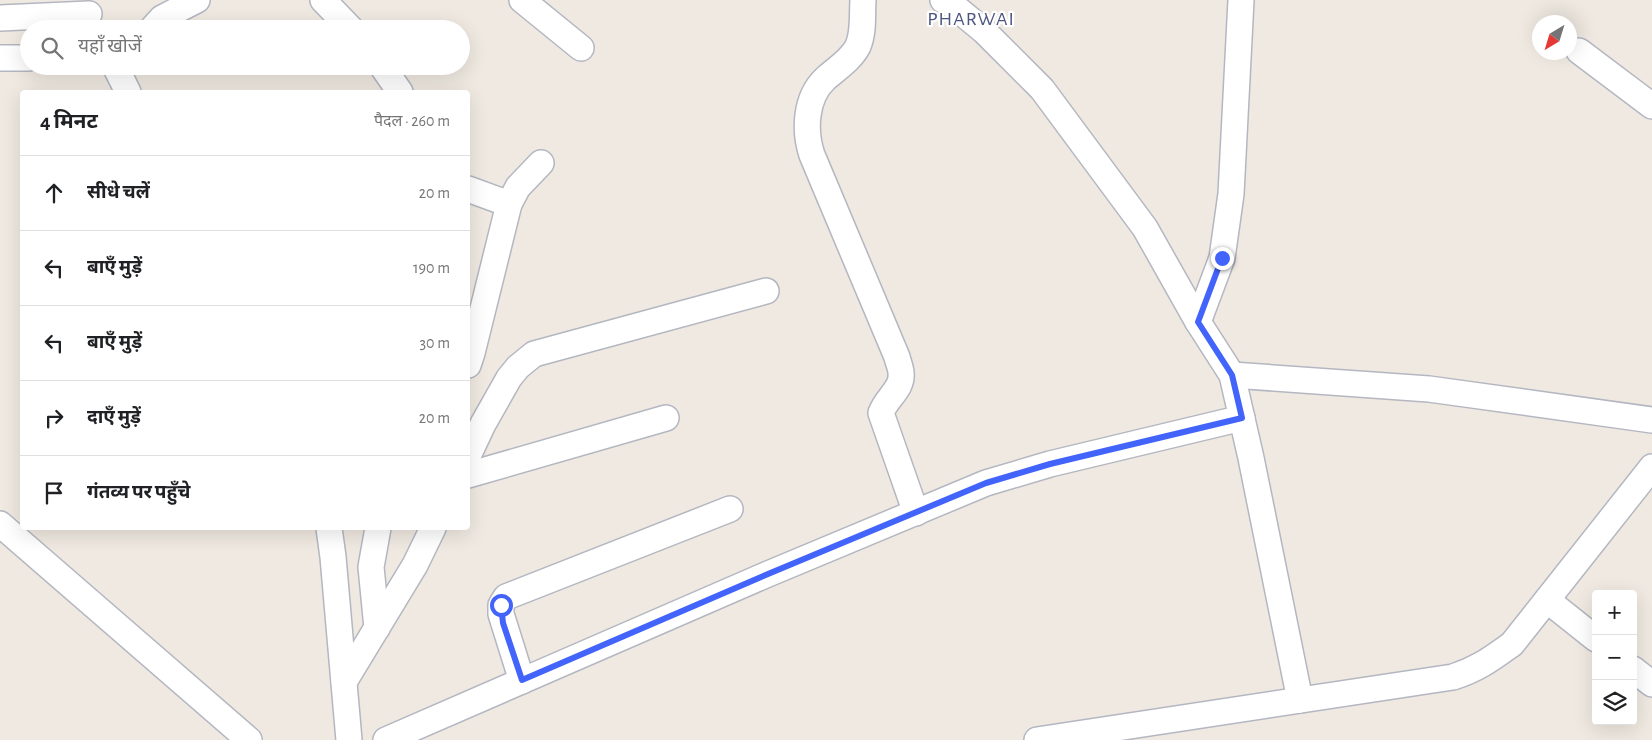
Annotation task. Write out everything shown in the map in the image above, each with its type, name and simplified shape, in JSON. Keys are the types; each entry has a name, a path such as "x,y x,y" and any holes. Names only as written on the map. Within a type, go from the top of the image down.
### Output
{"street":[{"path":"160,20 197,0"},
{"path":"323,0 342,20"},
{"path":"522,0 581,48"},
{"path":"862,0 862,36 857,48 823,82 812,100 806,129 807,141 897,357 902,374 897,390 887,399 881,413 916,513"},
{"path":"1198,322 1222,258 1231,194 1241,0"},
{"path":"952,2 1042,89 1145,228 1198,322 1232,375 1300,700"},
{"path":"0,18 89,14"},
{"path":"1579,51 1652,106"},
{"path":"0,58 20,58"},
{"path":"388,75 399,90"},
{"path":"470,359 509,204 518,187 541,163"},
{"path":"470,190 509,204"},
{"path":"470,452 509,378 518,367 534,354 766,291"},
{"path":"1232,375 1429,389 1652,420"},
{"path":"470,474 666,418"},
{"path":"386,740 768,574 986,483 1050,464 1242,418"},
{"path":"1036,740 1453,677 1473,670 1512,644 1652,467"},
{"path":"522,680 501,614 501,605 506,597 730,509"},
{"path":"0,524 248,740"},
{"path":"329,530 349,740"},
{"path":"377,628 371,567 378,530"},
{"path":"344,682 415,566 432,530"},
{"path":"1547,600 1592,636"},
{"path":"1637,672 1652,684"}],"district":[{"name":"PHARWAI","path":"971,18"}],"route":[{"path":"501,605 503,623 522,680 986,483 1050,464 1242,418 1232,375 1198,322 1222,258"}]}
